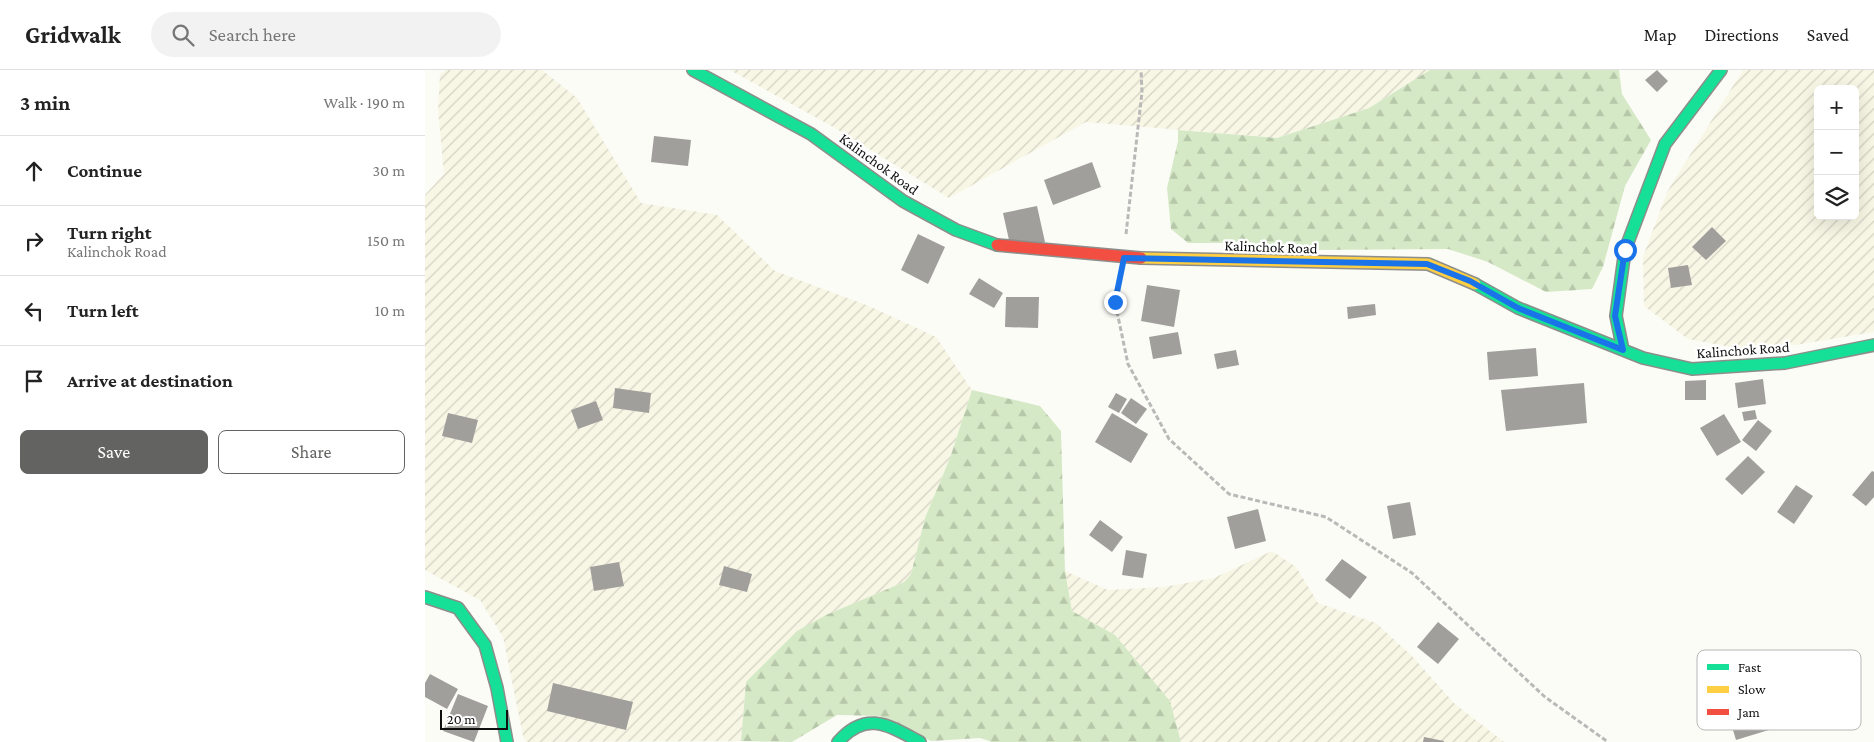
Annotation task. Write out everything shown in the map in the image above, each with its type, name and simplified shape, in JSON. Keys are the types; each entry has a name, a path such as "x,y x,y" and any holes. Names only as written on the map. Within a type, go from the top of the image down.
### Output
{"street":[{"name":"Kalinchok Road","path":"693,70 811,134 903,201 956,230 1001,246 1124,258 1427,264 1470,281 1518,308 1643,358 1692,369 1785,364 1874,345"},
{"path":"1623,350 1615,316 1625,250 1665,144 1721,70"},
{"path":"425,597 458,608 485,645 497,688 507,742"},
{"path":"838,742 845,733 861,722 882,723 920,742"}],"path":[{"path":"1141,70 1142,92 1124,258 1115,302 1128,364 1169,439 1229,494 1326,517 1412,574 1545,697 1608,742"}],"shaded area":[{"path":"446,70 542,70 577,98 641,203 717,215 775,271 869,306 936,337 972,390 950,458 925,518 911,574 904,582 826,615 746,682 741,741 526,742 523,736 503,637 480,600 425,570 425,195 444,174 438,110 440,74"},
{"path":"730,70 1430,70 1369,108 1277,138 1086,122 949,198 835,128"},
{"path":"1743,70 1874,70 1874,332 1795,345 1742,349 1688,339 1644,306 1643,257 1667,192"},
{"path":"1272,551 1296,567 1318,603 1376,623 1412,656 1455,704 1504,742 1181,742 1170,701 1115,635 1072,611 1065,571 1108,590 1164,587 1214,578"}],"green space":[{"path":"1430,70 1619,70 1622,94 1651,140 1625,186 1603,267 1592,289 1546,292 1488,262 1448,249 1316,250 1251,243 1188,243 1171,229 1167,188 1178,141 1178,130 1277,138 1369,108"},
{"path":"972,390 1040,406 1061,431 1065,571 1072,611 1115,635 1170,701 1181,742 992,742 980,738 931,741 879,716 837,715 792,742 741,741 746,682 797,631 826,615 904,582 911,574 925,518 950,458"}],"building":[{"path":"1657,70 1668,81 1657,92 1645,80"},
{"path":"654,136 691,140 688,166 651,162"},
{"path":"1092,162 1101,187 1053,205 1044,180"},
{"path":"1037,206 1045,242 1011,249 1003,213"},
{"path":"1712,227 1726,241 1706,260 1692,247"},
{"path":"918,234 945,247 928,284 901,270"},
{"path":"1688,265 1692,285 1671,288 1668,268"},
{"path":"979,278 1003,293 994,308 969,294"},
{"path":"1147,285 1180,290 1174,327 1141,321"},
{"path":"1006,297 1039,297 1038,328 1005,327"},
{"path":"1375,304 1376,315 1348,319 1347,307"},
{"path":"1178,332 1182,354 1153,359 1149,337"},
{"path":"1536,348 1538,376 1489,380 1487,352"},
{"path":"1236,350 1239,365 1217,369 1214,354"},
{"path":"1763,379 1766,404 1738,408 1735,383"},
{"path":"1706,380 1706,400 1685,400 1685,381"},
{"path":"1584,383 1587,423 1506,431 1501,390"},
{"path":"615,388 651,393 649,413 613,408"},
{"path":"1116,393 1127,399 1119,413 1108,407"},
{"path":"1131,398 1147,409 1136,424 1121,413"},
{"path":"596,401 603,420 578,429 571,410"},
{"path":"1755,410 1757,419 1744,421 1742,412"},
{"path":"448,413 478,420 472,443 442,436"},
{"path":"1112,413 1148,434 1131,463 1095,442"},
{"path":"1724,414 1741,442 1717,456 1700,428"},
{"path":"1758,420 1772,431 1756,451 1742,440"},
{"path":"1748,456 1765,472 1742,495 1725,479"},
{"path":"1872,471 1874,472 1874,497 1866,506 1852,495"},
{"path":"1796,485 1813,496 1794,524 1777,512"},
{"path":"1410,502 1416,535 1393,539 1387,506"},
{"path":"1258,509 1266,541 1235,549 1227,517"},
{"path":"1100,520 1123,537 1112,552 1089,535"},
{"path":"1126,550 1147,554 1143,578 1122,575"},
{"path":"1342,559 1367,577 1350,599 1325,580"},
{"path":"619,562 624,586 594,591 590,567"},
{"path":"724,566 752,574 747,592 719,585"},
{"path":"1438,622 1459,639 1438,664 1417,647"},
{"path":"430,674 458,689 447,709 425,697 425,683"},
{"path":"553,683 633,702 626,730 547,711"},
{"path":"458,694 488,706 474,742 443,731"},
{"path":"1733,730 1769,730 1736,740"},
{"path":"1424,737 1444,741 1444,742 1423,742"}],"traffic: fast":[{"path":"693,70 811,134 903,201 956,230 997,245"},
{"path":"1623,350 1616,316 1625,250 1665,144 1721,70"},
{"path":"1475,284 1518,308 1643,358 1692,369 1785,363 1874,345"},
{"path":"425,597 458,608 485,645 497,688 507,742"},
{"path":"838,742 848,732 868,723 898,730 920,742"}],"traffic: slow":[{"path":"1141,258 1428,264 1475,284"}],"traffic: jam":[{"path":"997,245 1141,258"}],"route":[{"path":"1115,302 1124,258 1427,264 1470,281 1518,308 1623,350 1615,316 1625,250"}]}
